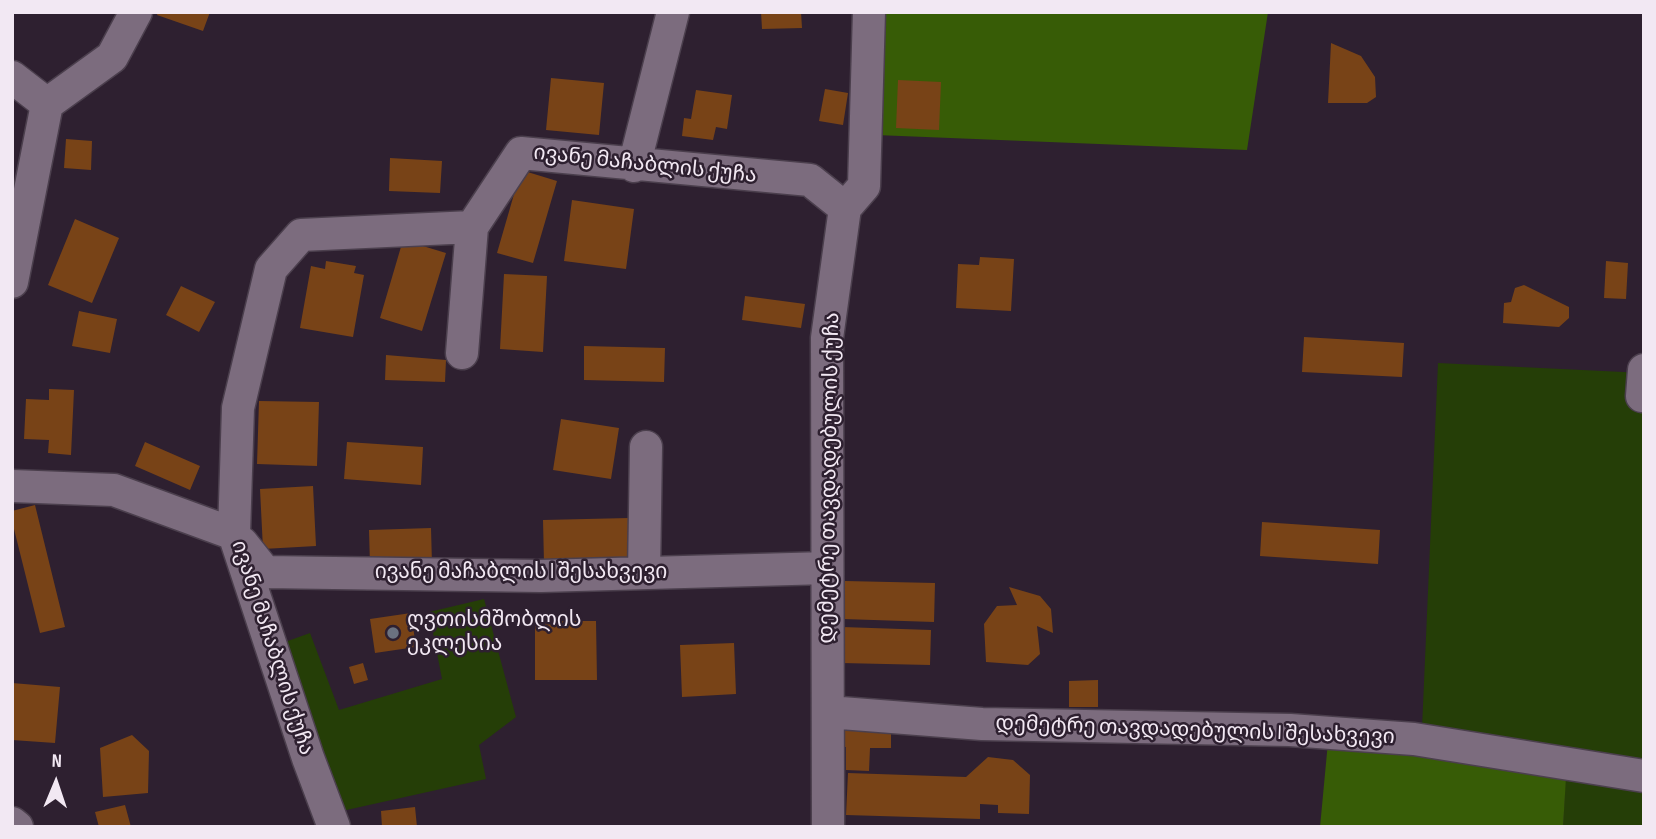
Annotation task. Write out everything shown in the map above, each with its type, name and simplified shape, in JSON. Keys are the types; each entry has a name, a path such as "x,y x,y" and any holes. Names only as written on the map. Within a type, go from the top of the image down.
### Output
{"street":[{"path":"12,282 47,104 112,57 136,12"},
{"path":"634,166 673,12"},
{"name":"დემეტრე თავდადებულის ქუჩა","path":"828,827 827,338 845,208 864,186 869,12"},
{"path":"12,77 47,104"},
{"name":"ივანე მაჩაბლის ქუჩა","path":"334,827 308,758 234,534 238,408 271,269 301,235 472,227 521,153 634,166 810,180 845,208"},
{"path":"462,354 472,227"},
{"path":"644,573 646,447"},
{"path":"12,486 114,490 234,534"},
{"name":"ივანე მაჩაბლის I შესახვევი","path":"234,534 265,572 541,576 827,568"},
{"name":"დემეტრე თავდადებულის I შესახვევი","path":"828,712 982,724 1290,730 1414,739 1644,776"},
{"path":"12,823 17,827"}],"green space":[{"path":"880,12 1268,12 1247,150 876,135"},
{"path":"1438,363 1644,373 1644,827 1563,827 1567,751 1422,728"},
{"path":"484,599 516,717 479,745 486,779 342,811 285,642 310,633 339,710 442,679 429,612"},
{"path":"1328,742 1566,778 1563,827 1320,827"}],"building":[{"path":"158,12 210,12 203,31 157,15"},
{"path":"761,12 801,12 802,28 762,29"},
{"path":"1331,43 1361,56 1375,77 1376,97 1367,103 1328,103"},
{"path":"551,78 604,83 599,135 546,130"},
{"path":"898,80 941,82 939,130 896,128"},
{"path":"825,89 848,93 843,125 819,121"},
{"path":"696,90 732,95 727,129 716,127 713,140 682,136 684,118 691,119"},
{"path":"66,139 92,141 91,170 64,168"},
{"path":"390,158 442,161 440,193 389,191"},
{"path":"521,170 557,181 533,263 497,253"},
{"path":"572,200 634,209 626,269 564,261"},
{"path":"75,219 119,238 92,303 48,285"},
{"path":"403,240 446,253 422,331 380,318"},
{"path":"980,257 1014,259 1011,311 956,308 958,264 979,265"},
{"path":"326,261 356,266 354,273 364,275 353,337 300,328 311,266 325,269"},
{"path":"1606,261 1628,263 1626,299 1604,298"},
{"path":"504,274 547,276 543,352 500,349"},
{"path":"1524,285 1569,307 1569,318 1559,327 1503,323 1504,303 1511,302 1515,288"},
{"path":"181,286 215,302 199,332 166,315"},
{"path":"745,296 805,304 801,328 742,320"},
{"path":"79,311 117,319 110,353 72,346"},
{"path":"1304,337 1404,343 1402,377 1302,372"},
{"path":"584,346 665,348 664,382 584,380"},
{"path":"386,355 446,360 445,382 385,380"},
{"path":"49,389 74,390 71,455 48,453 49,440 24,439 26,399 49,400"},
{"path":"259,401 319,402 317,466 257,464"},
{"path":"561,419 619,428 611,479 553,470"},
{"path":"145,442 200,466 190,490 135,466"},
{"path":"347,442 423,447 421,485 344,479"},
{"path":"313,486 316,546 263,549 260,489"},
{"path":"35,505 65,627 40,633 12,521 12,511"},
{"path":"629,518 629,562 544,563 543,520"},
{"path":"1262,522 1380,530 1378,564 1260,556"},
{"path":"431,528 432,564 370,565 369,530"},
{"path":"845,581 935,583 934,622 843,619"},
{"path":"1009,587 1040,596 1051,609 1053,633 1037,626 1040,654 1028,665 986,662 984,624 997,606 1017,605"},
{"name":"ღვთისმშობლის ეკლესია","path":"411,613 416,647 375,653 370,619"},
{"path":"535,621 596,621 597,680 535,680"},
{"path":"842,627 931,630 930,665 841,663"},
{"path":"734,643 736,694 682,697 680,645"},
{"path":"363,663 368,680 354,684 349,667"},
{"path":"1098,680 1098,707 1069,707 1069,681"},
{"path":"12,683 60,687 55,743 12,740"},
{"path":"838,727 891,728 891,748 870,748 869,771 846,770 846,747 837,747"},
{"path":"132,735 149,751 148,793 103,797 100,748"},
{"path":"988,757 1013,760 1030,775 1029,814 998,813 998,805 980,804 980,819 846,815 848,773 966,777"},
{"path":"125,805 131,827 99,827 95,812"},
{"path":"415,807 417,827 382,827 381,811"}],"place":[{"name":"ღვთისმშობლის ეკლესია","path":"393,633"}]}
